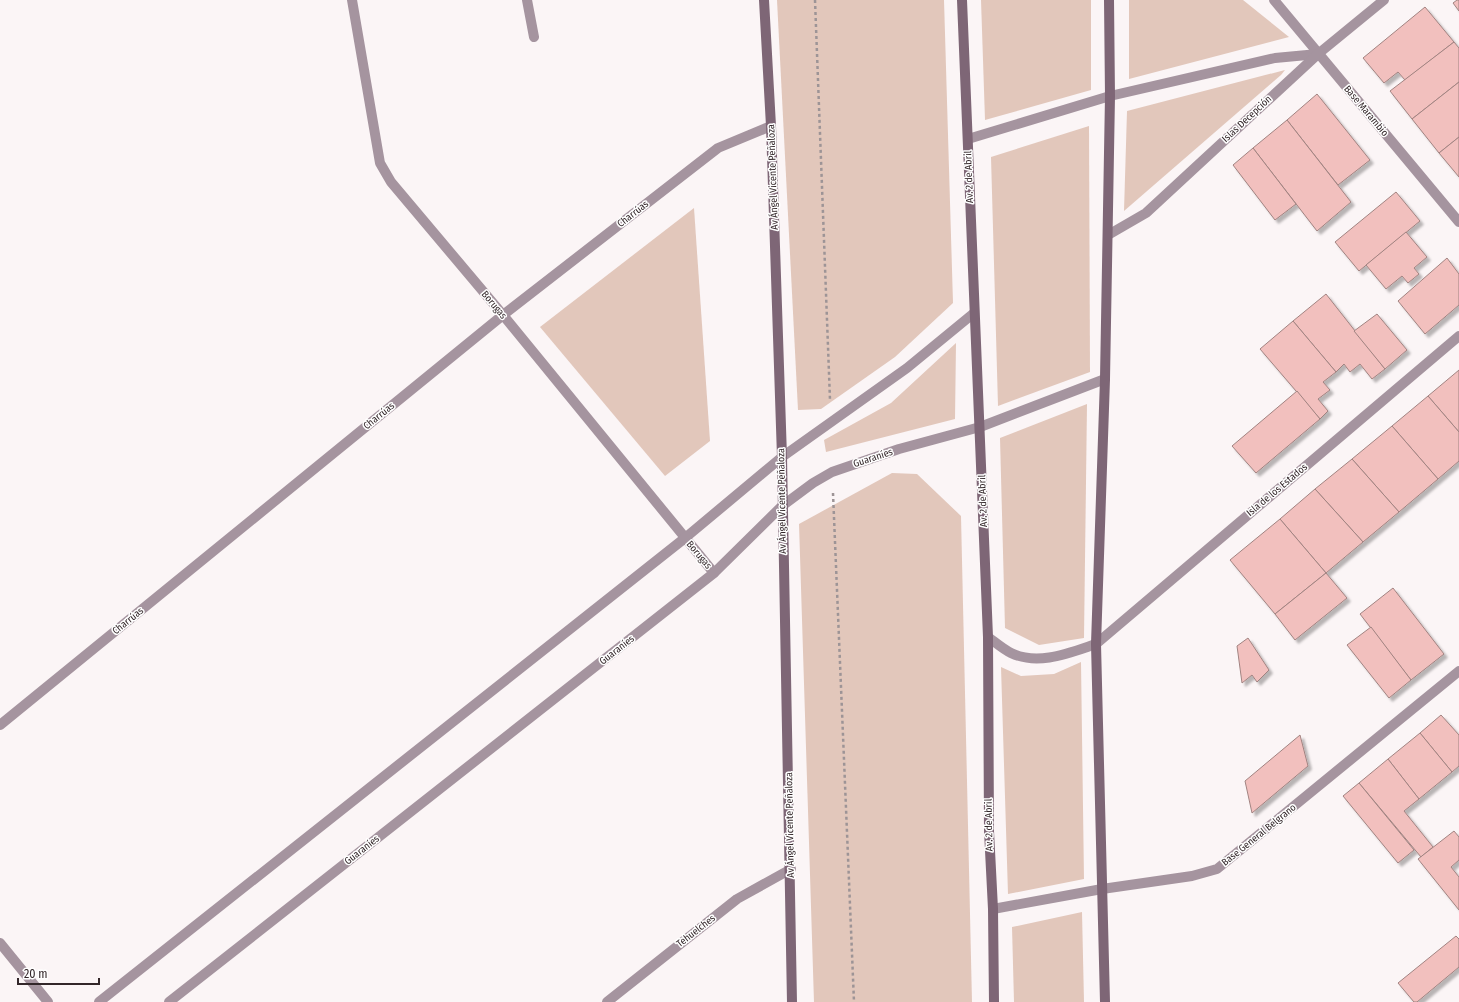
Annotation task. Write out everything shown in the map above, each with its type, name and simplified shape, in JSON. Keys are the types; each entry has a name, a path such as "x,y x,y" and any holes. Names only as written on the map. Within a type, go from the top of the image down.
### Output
{"main road":[{"name":"Av Ángel Vicente Peñaloza","path":"764,0 771,126 782,458 791,869 792,1002"},
{"name":"Av. 2 de Abril","path":"962,0 988,636 989,831 994,1002"},
{"path":"1105,1002 1096,644 1105,379 1108,236 1110,96 1109,0"}],"street":[{"name":"Borugas","path":"352,0 380,163 391,182 503,315 714,573"},
{"path":"527,0 534,37"},
{"name":"Base Marambio","path":"1274,0 1459,222"},
{"name":"Islas Decepción","path":"1108,236 1146,213 1318,54 1384,0"},
{"path":"968,139 1110,96 1275,58 1318,54"},
{"name":"Charrúas","path":"0,725 503,315 718,148 771,126"},
{"path":"99,1002 685,538 782,458 907,368 974,313"},
{"name":"Isla de los Estados","path":"1096,644 1459,336"},
{"name":"Guaraníes","path":"169,1002 714,573 782,506 813,483 832,472 893,451 980,427 1105,379"},
{"path":"988,636 1011,653 1029,658 1057,656 1096,644"},
{"name":"Base General Belgrano","path":"992,909 1102,889 1192,876 1217,869 1459,671"},
{"name":"Tehuelches","path":"607,1002 737,899 791,869"},
{"path":"0,943 48,1002"}],"path":[{"path":"815,0 831,424"},
{"path":"832,472 854,1002"}],"shaded area":[{"path":"777,0 944,0 953,303 895,357 821,409 798,410"},
{"path":"981,0 1091,0 1091,90 985,120"},
{"path":"1129,0 1243,0 1289,37 1129,79"},
{"path":"1285,70 1281,75 1124,211 1127,111"},
{"path":"1089,126 1090,372 998,406 991,157"},
{"path":"694,208 710,441 665,476 540,327"},
{"path":"956,343 955,419 826,452 824,440 891,403"},
{"path":"1087,404 1084,638 1039,645 1005,628 1000,438"},
{"path":"892,473 917,474 961,516 972,1002 814,1002 799,524"},
{"path":"1081,662 1084,879 1008,894 1001,667 1021,676 1054,674"},
{"path":"1082,912 1084,1002 1014,1002 1012,927"}],"building":[{"path":"1459,0 1459,11 1453,3"},
{"path":"1425,7 1454,42 1405,80 1398,72 1384,83 1363,58"},
{"path":"1454,42 1459,48 1459,82 1412,119 1390,91"},
{"path":"1459,82 1459,137 1439,153 1412,119"},
{"path":"1317,94 1370,160 1338,185 1287,120"},
{"path":"1287,120 1351,202 1317,231 1253,148"},
{"path":"1459,137 1459,177 1439,153"},
{"path":"1253,148 1296,204 1275,220 1233,165"},
{"path":"1396,192 1420,221 1359,271 1335,242"},
{"path":"1406,232 1427,257 1414,268 1419,274 1408,283 1402,276 1386,289 1366,265"},
{"path":"1447,258 1459,274 1459,305 1425,334 1398,301"},
{"path":"1326,294 1385,369 1372,379 1360,364 1350,372 1344,364 1336,372 1293,321"},
{"path":"1377,314 1407,350 1385,369 1354,331"},
{"path":"1293,321 1336,372 1323,382 1330,390 1318,399 1328,411 1320,419 1260,349"},
{"path":"1459,370 1459,432 1428,396"},
{"path":"1297,391 1320,419 1256,473 1232,446"},
{"path":"1428,396 1459,432 1459,461 1438,479 1392,426"},
{"path":"1392,426 1438,479 1399,512 1352,459"},
{"path":"1352,459 1399,512 1363,542 1315,489"},
{"path":"1315,489 1363,542 1326,573 1280,519"},
{"path":"1280,519 1326,573 1275,614 1230,560"},
{"path":"1326,573 1347,598 1295,640 1275,614"},
{"path":"1393,588 1444,654 1411,680 1360,614"},
{"path":"1371,627 1411,680 1389,698 1347,645"},
{"path":"1248,638 1269,670 1257,682 1252,675 1242,683 1237,646"},
{"path":"1441,715 1459,735 1459,766 1452,772 1420,733"},
{"path":"1420,733 1452,772 1419,799 1388,759"},
{"path":"1300,735 1308,766 1252,813 1245,781"},
{"path":"1388,759 1419,799 1404,811 1433,847 1421,857 1359,783"},
{"path":"1359,783 1414,850 1398,863 1343,796"},
{"path":"1454,831 1459,837 1459,860 1451,867 1459,877 1459,910 1418,859"},
{"path":"1456,936 1459,939 1459,967 1417,1002 1414,1002 1398,983"}]}
